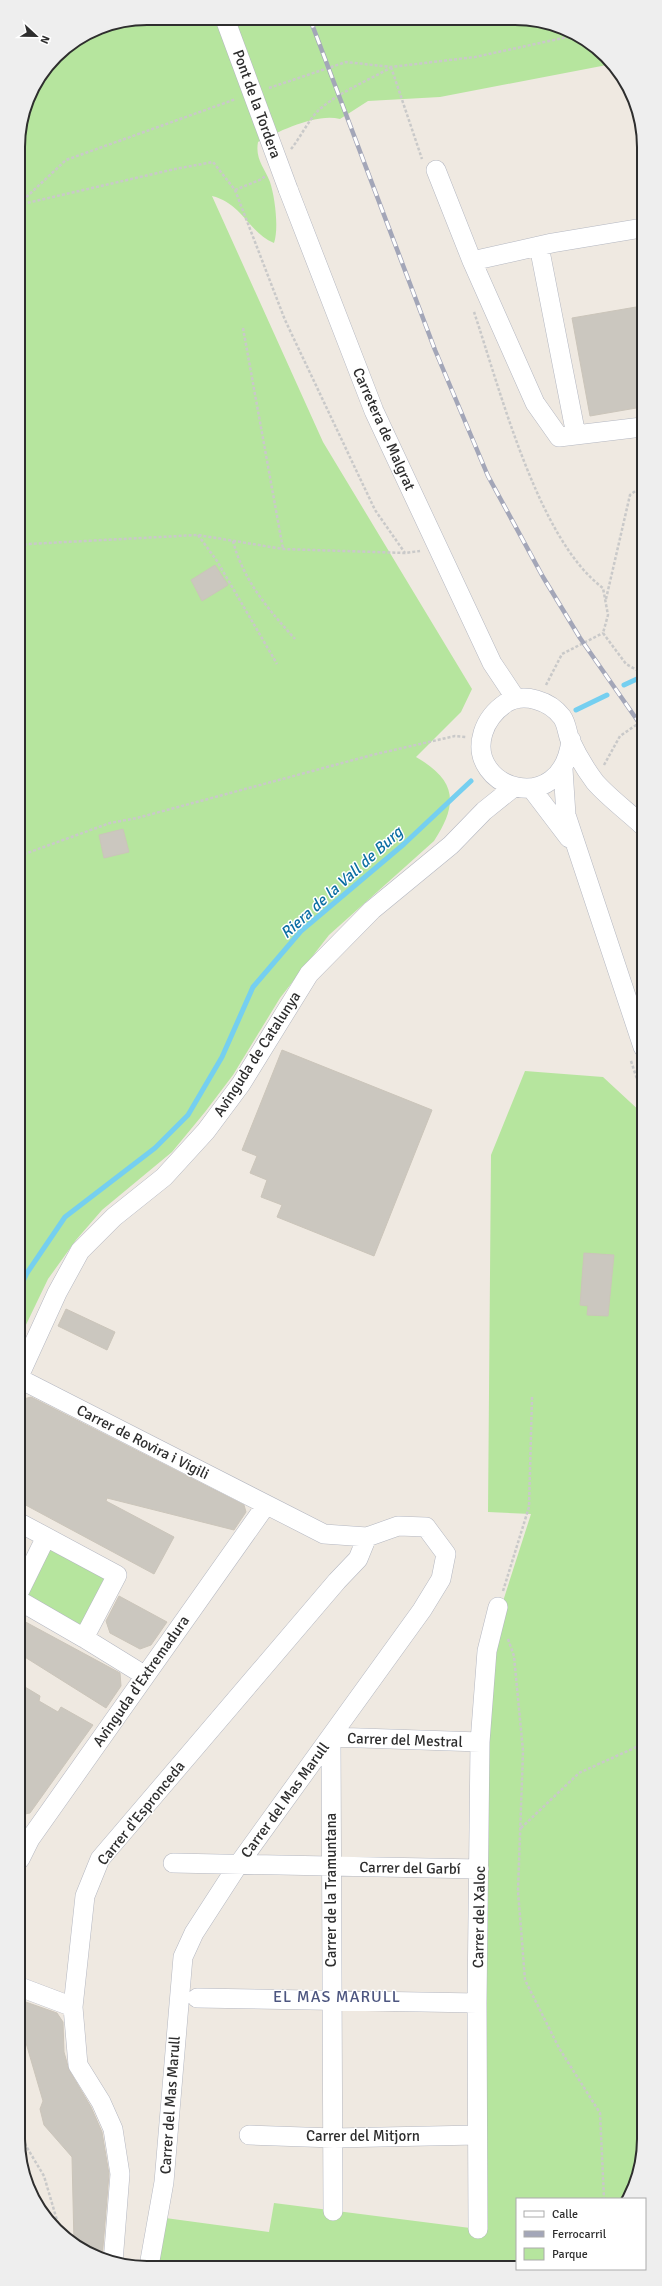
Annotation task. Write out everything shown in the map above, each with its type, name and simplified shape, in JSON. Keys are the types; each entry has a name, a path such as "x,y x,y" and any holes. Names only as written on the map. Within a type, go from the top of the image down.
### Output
{"street":[{"name":"Pont de la Tordera","path":"228,25 288,189"},
{"path":"436,170 472,261 535,403 559,437 637,428"},
{"name":"Carretera de Malgrat","path":"288,189 374,411 492,663 516,699"},
{"path":"472,261 539,246 637,229"},
{"path":"539,246 576,435"},
{"name":"Carretera de Malgrat","path":"492,663 496,710"},
{"path":"577,848 515,785 486,765 482,755 481,739 486,723 496,710 516,699 529,698 541,701 554,708 563,719 570,740 595,782 637,820"},
{"path":"515,785 551,780 563,769 569,756 570,740"},
{"path":"563,769 566,815 637,1053"},
{"name":"Avinguda de Catalunya","path":"25,1352 80,1251 114,1217 164,1176 206,1131 242,1084 309,974 372,910 451,845 484,811 515,785"},
{"name":"Carrer de Rovira i Vigili","path":"25,1382 266,1505"},
{"name":"Carrer del Mas Marull","path":"150,2261 164,2182 183,1957 194,1933 238,1865 422,1610 441,1579 446,1554 426,1527 398,1526 367,1537 324,1534 266,1505"},
{"name":"Avinguda d'Extremadura","path":"25,1837 144,1676 266,1505"},
{"path":"25,1526 117,1575 84,1638"},
{"path":"25,1580 46,1537"},
{"name":"Carrer d'Espronceda","path":"113,2256 120,2174 113,2129 101,2102 78,2066 73,2007 85,1896 100,1859 337,1581 358,1559 367,1537"},
{"path":"25,1604 84,1638 144,1676"},
{"name":"Carrer del Xaloc","path":"478,2229 477,2003 480,1742 487,1651 498,1607"},
{"name":"Carrer del Mestral","path":"331,1737 480,1742"},
{"name":"Carrer de la Tramuntana","path":"331,1737 334,2138 333,2211"},
{"name":"Carrer del Garbí","path":"173,1863 479,1869"},
{"path":"25,1989 73,2007"},
{"path":"197,1998 477,2003"},
{"name":"Carrer del Mitjorn","path":"249,2135 334,2138 477,2135"}],"path":[{"path":"268,88 346,62 391,67 475,57 566,36"},
{"path":"286,154 302,136 315,114 329,102 391,67"},
{"path":"25,198 66,160 238,98"},
{"path":"25,203 175,169 213,162 235,190 288,328 375,510 405,553"},
{"path":"235,190 262,179 267,174"},
{"path":"243,328 283,549"},
{"path":"606,601 630,495 637,490"},
{"path":"25,545 198,535 283,549 405,553 420,551"},
{"path":"198,535 217,561 277,664"},
{"path":"233,541 238,561 262,602 294,639"},
{"path":"541,701 547,680 562,654 603,634 626,664 637,670"},
{"path":"595,782 620,736 637,724"},
{"path":"25,854 110,823 137,818 372,755 455,736 481,739"},
{"path":"498,1607 529,1507 532,1398"},
{"path":"507,1635 514,1656 523,1751 518,1891 525,1980 559,2048 600,2113 604,2198"},
{"path":"521,1828 579,1773 637,1747"},
{"path":"25,2144 44,2176 57,2221"}],"green space":[{"path":"139,25 523,25 538,27 561,34 576,41 589,50 605,65 440,97 368,101 340,119 320,119 298,124 258,142 257,148 259,158 270,182 275,204 276,230 274,243 258,232 231,205 212,196 323,442 472,689 461,712 416,757 439,774 446,784 449,793 450,804 447,815 434,841 329,935 280,998 233,1075 172,1152 102,1210 76,1240 48,1279 25,1327 25,139 29,116 34,101 41,86 50,73 73,50 86,41 108,31"},
{"path":"525,1071 603,1077 637,1108 637,2147 633,2170 622,2198 516,2198 516,2261 150,2261 158,2217 269,2232 274,2203 478,2229 487,1651 531,1514 488,1512 491,1155"},
{"path":"46,1537 115,1580 84,1638 25,1606 25,1590"}],"building":[{"path":"637,307 637,408 590,416 572,318"},
{"path":"215,565 228,585 202,601 191,580"},
{"path":"123,829 129,852 104,858 99,835"},
{"path":"282,1050 432,1110 374,1256 277,1217 282,1205 261,1197 267,1180 250,1173 257,1156 242,1150"},
{"path":"584,1253 614,1255 608,1316 587,1315 588,1306 580,1305"},
{"path":"66,1309 115,1332 107,1350 58,1326"},
{"path":"31,1397 244,1505 246,1512 234,1530 107,1498 106,1501 174,1537 154,1574 25,1505 25,1399"},
{"path":"119,1596 167,1622 151,1645 140,1649 110,1633 106,1621"},
{"path":"25,1622 120,1673 121,1686 106,1708 25,1657"},
{"path":"25,1687 40,1696 39,1701 58,1712 61,1707 93,1725 30,1813 25,1814"},
{"path":"25,2002 57,2013 63,2022 64,2052 69,2070 91,2107 102,2132 109,2174 103,2252 74,2236 72,2157 44,2125 40,2109 43,2101 26,2043"}],"waterway":[{"name":"Riera de la Vall de Burg","path":"624,685 637,679"},
{"name":"Riera de la Vall de Burg","path":"576,710 607,695"},
{"name":"Riera de la Vall de Burg","path":"25,1277 65,1217 155,1148 188,1115 222,1057 253,987 301,931 404,844 471,781"}],"railway":[{"path":"312,25 435,350 488,476 543,577 580,638 637,720"}],"district":[{"name":"EL MAS MARULL","path":"337,1996"}]}
